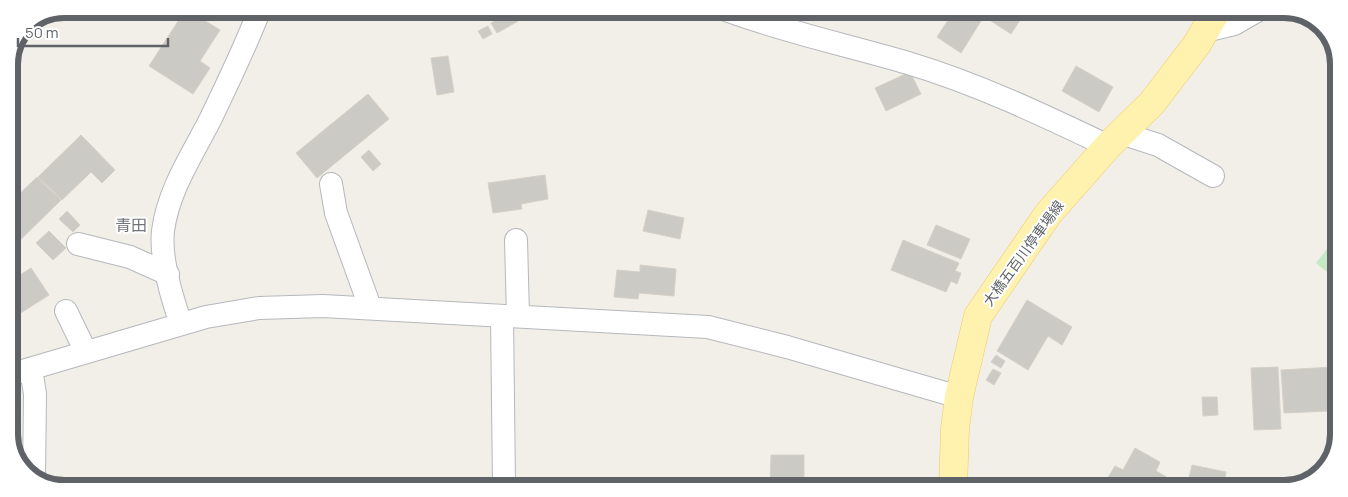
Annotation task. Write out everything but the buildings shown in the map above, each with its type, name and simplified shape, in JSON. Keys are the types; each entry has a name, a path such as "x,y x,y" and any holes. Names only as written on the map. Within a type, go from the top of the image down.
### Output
{"main road":[{"name":"大橋五百川停車場線","path":"954,480 959,397 978,316 1048,214 1115,140 1152,103 1211,21"}],"street":[{"path":"181,324 173,301 163,233 169,201 236,69 256,18"},
{"path":"749,18 787,31 909,64 1000,95 1115,140 1164,148 1213,176"},
{"path":"1211,21 1234,24 1244,18"},
{"path":"331,184 339,221 370,307"},
{"path":"504,480 510,316 516,240"},
{"path":"78,244 130,257 168,274"},
{"path":"18,372 206,317 259,308 370,307 708,327 787,347 959,397"},
{"path":"66,311 86,352"},
{"path":"31,369 35,394 34,468"}],"green space":[{"path":"1330,245 1330,274 1316,263"}],"district":[{"name":"青田","path":"131,225"}]}
